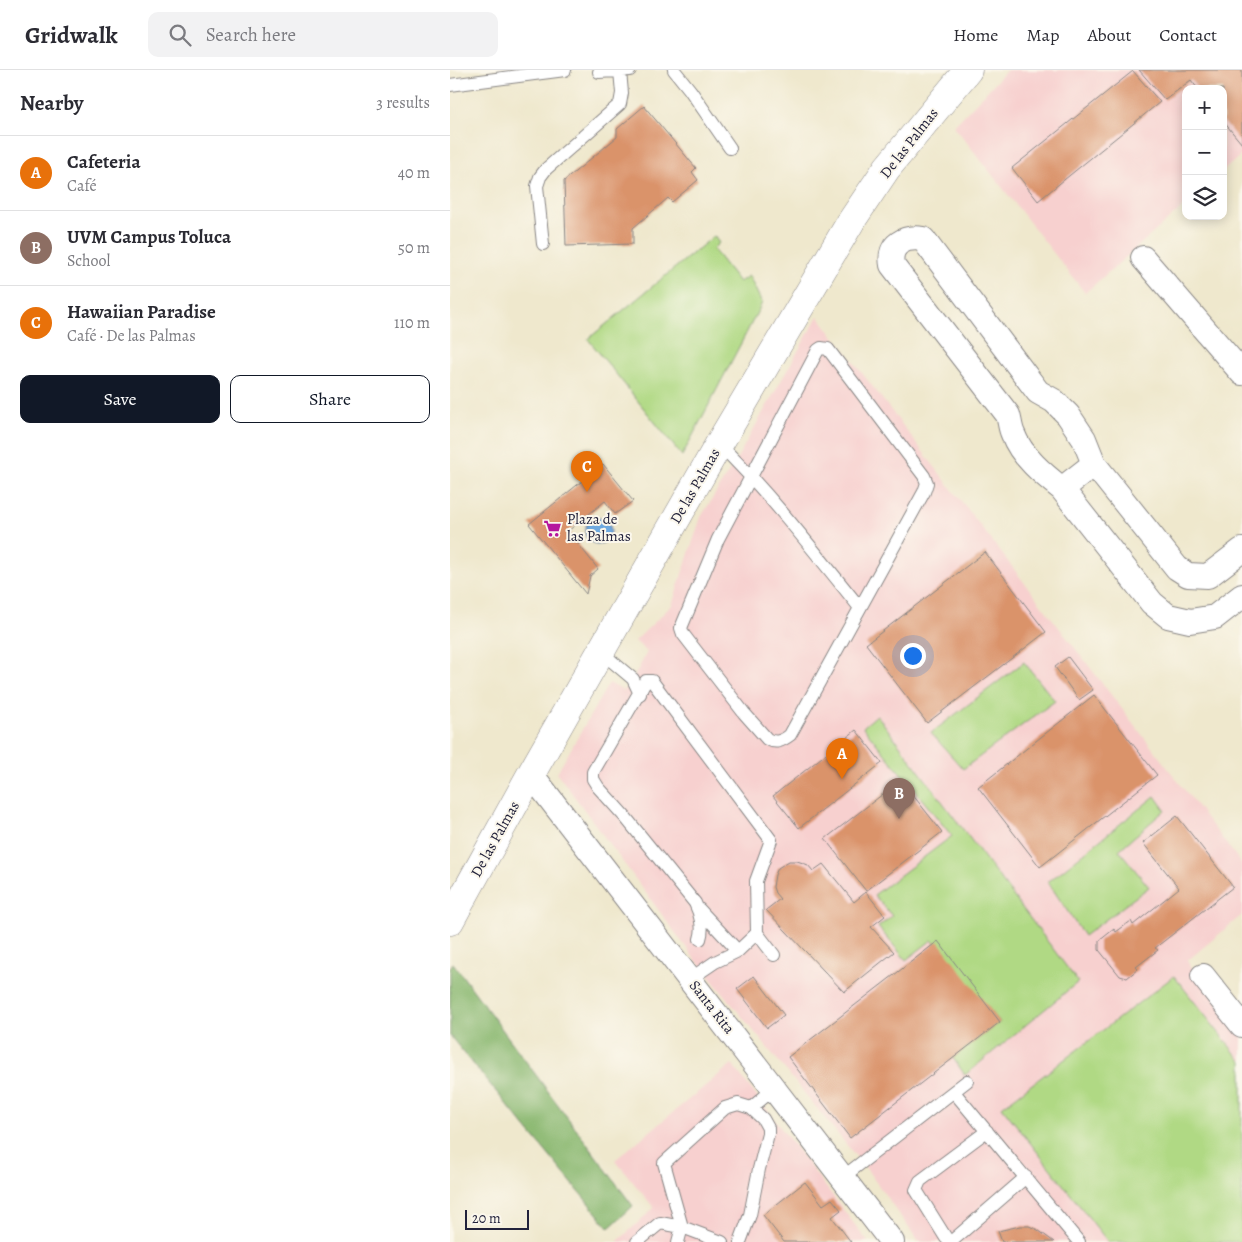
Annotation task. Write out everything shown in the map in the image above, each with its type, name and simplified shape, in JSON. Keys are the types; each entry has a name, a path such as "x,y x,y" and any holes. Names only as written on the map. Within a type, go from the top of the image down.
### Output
{"street":[{"name":"De las Palmas","path":"450,921 531,774 719,444 850,223 893,161 968,70"},
{"path":"1242,550 1208,576 1188,575 1177,568 1094,464 1084,439 1068,415 1054,401 1038,392 923,239 907,238 900,242 891,253 892,265 1008,415 1012,434 1017,443 1046,477 1062,489 1152,603 1168,616 1190,621 1215,617 1242,596"},
{"path":"1143,258 1242,373"},
{"path":"1008,415 1038,392"},
{"path":"1062,489 1094,464"},
{"name":"Santa Rita","path":"531,774 892,1242"},
{"path":"1203,976 1242,1025"}],"lane":[{"path":"450,85 565,70"},
{"path":"544,244 536,186 540,177 546,169 620,104 625,70 599,72"},
{"path":"674,70 730,148"},
{"path":"821,348 828,349 924,476 927,483 924,492 790,735 776,742 767,738 744,713 683,634 681,628 718,539 750,478 818,350 821,348"},
{"path":"719,444 791,523 860,608"},
{"path":"601,652 633,679 640,694"},
{"path":"738,950 697,907 626,818 598,787 592,777 593,772 646,682 652,681 771,840 756,881 757,933 774,955"},
{"path":"697,907 702,930 700,939"},
{"path":"690,979 715,962 738,950 757,933"},
{"path":"843,1177 967,1081"},
{"path":"751,1108 774,1088"},
{"path":"954,1092 1079,1242"},
{"path":"678,1242 682,1227 664,1163 725,1108 738,1104 751,1108 763,1119 768,1128 747,1228 740,1242"},
{"path":"987,1130 920,1181 916,1190 946,1238 952,1241 1026,1177"},
{"path":"637,1242 657,1224 662,1223 682,1227 722,1242"}],"shaded area":[{"path":"1007,70 1242,70 1242,154 1227,167 1227,85 1182,85 1182,208 1085,293 954,126"},
{"path":"818,316 1242,864 1242,915 1187,961 1242,1032 1242,1242 919,1242 868,1171 694,958 557,773 609,683 624,691 633,679 647,652 635,641 672,605 701,517 736,460"},
{"path":"732,1064 868,1242 617,1242 654,1208 615,1160"}],"green space":[{"path":"714,236 719,243 713,249 739,282 749,276 762,303 682,456 588,339"},
{"path":"1024,662 1055,701 963,769 931,733"},
{"path":"877,715 1078,982 965,1075 953,1058 1000,1022 932,940 906,960 878,927 892,916 874,895 952,836 863,727"},
{"path":"1155,796 1165,810 1119,850 1149,887 1084,936 1048,882"},
{"path":"453,963 633,1206 609,1228 450,1036 450,968"},
{"path":"1174,976 1242,1062 1242,1242 1108,1242 1002,1107"}],"water":[{"path":"598,518 607,522 611,531 607,540 598,544 589,540 585,531 589,522"}],"building":[{"path":"1139,70 1242,70 1242,144 1227,126 1227,85 1195,85 1191,80 1182,85 1165,100"},
{"path":"1133,71 1160,102 1038,201 1012,168"},
{"path":"644,106 696,168 692,172 698,180 672,202 668,198 633,228 633,244 566,246 564,181 617,137 617,129"},
{"name":"Plaza de las Palmas","path":"603,464 633,501 615,514 605,501 568,531 598,569 590,576 586,594 529,524"},
{"path":"985,552 1046,632 927,723 866,644"},
{"path":"1068,657 1093,690 1079,700 1055,667"},
{"path":"1094,695 1157,775 1040,867 978,787"},
{"path":"856,730 882,763 799,828 773,796"},
{"path":"901,780 942,832 866,891 825,839"},
{"path":"1177,816 1233,887 1155,948 1158,950 1136,967 1138,969 1127,978 1120,976 1099,950 1099,941 1114,929 1116,932 1131,921 1133,925 1179,888 1143,843"},
{"path":"789,861 797,861 808,865 813,871 823,864 854,902 866,892 885,916 871,927 894,952 844,992 766,910 780,899 773,887 775,875 778,868"},
{"path":"938,941 1000,1022 850,1138 788,1057"},
{"path":"754,976 784,1015 767,1028 737,989"},
{"path":"805,1182 823,1205 832,1199 841,1210 832,1217 851,1242 784,1242 763,1215"},
{"path":"1029,1226 1038,1230 1054,1242 1002,1242 998,1231"}],"place":[{"name":"Hawaiian Paradise","path":"587,492"},
{"name":"Plaza de las Palmas","path":"553,528"},
{"name":"Cafeteria","path":"842,779"},
{"name":"UVM Campus Toluca","path":"899,819"}]}
